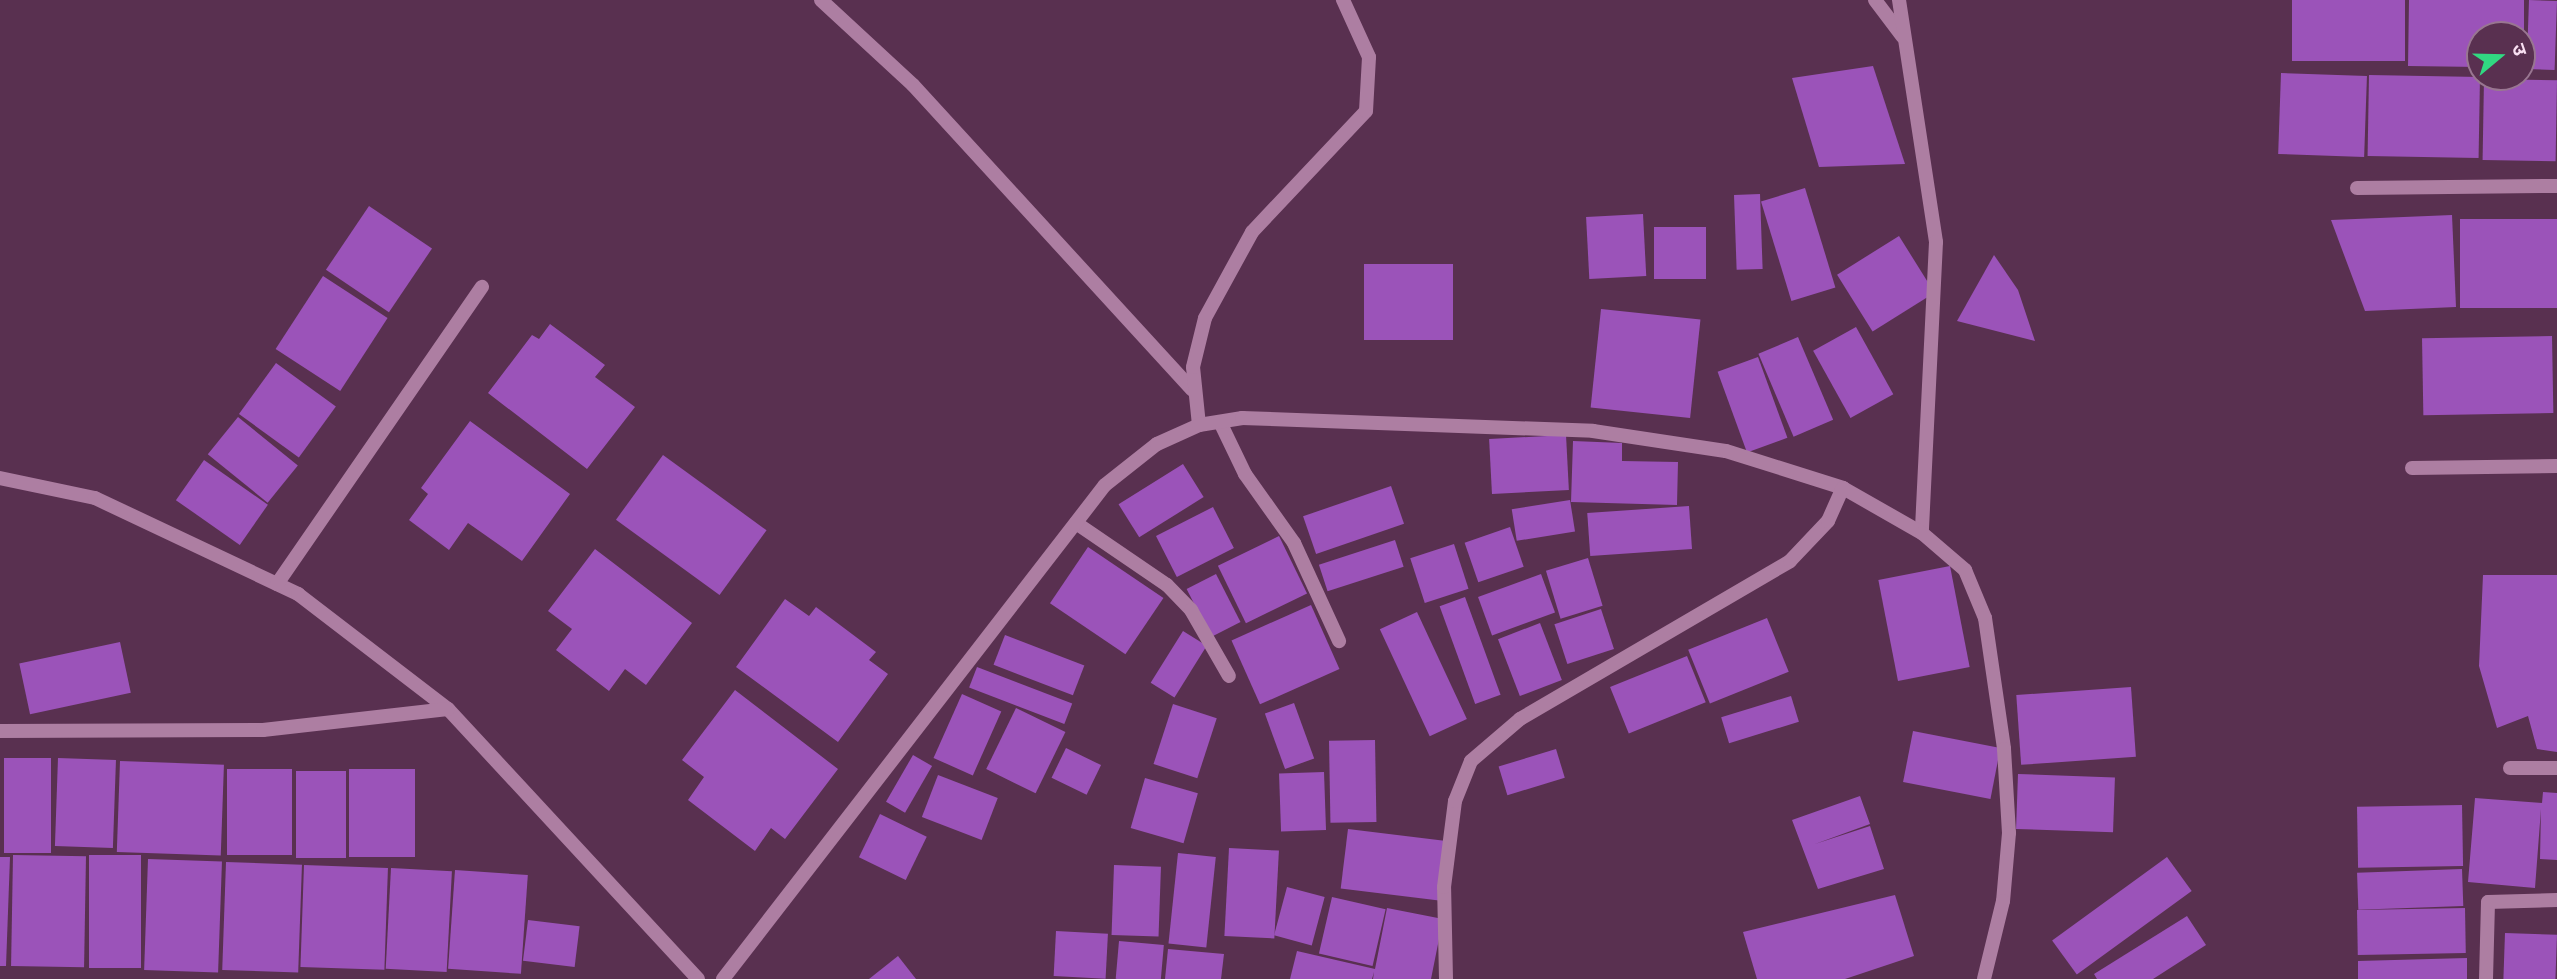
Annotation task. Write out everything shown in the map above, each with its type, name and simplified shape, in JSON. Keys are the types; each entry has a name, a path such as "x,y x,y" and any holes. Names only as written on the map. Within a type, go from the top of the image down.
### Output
{"street":[{"path":"821,0 913,85 1192,390"},
{"path":"1199,425 1192,390 1205,318 1252,232 1366,111 1369,57 1343,0"},
{"path":"1875,0 1903,37"},
{"path":"1899,0 1936,242 1922,533"},
{"path":"2357,188 2557,186"},
{"path":"276,584 482,287"},
{"path":"723,979 1076,523 1126,469 1157,444 1199,425 1220,422 1593,431 1727,452 1843,488 1922,533 1965,570 1985,618 2004,749 2009,833 2003,901 1984,979"},
{"path":"1220,422 1245,474 1294,543 1339,641"},
{"path":"2412,468 2557,466"},
{"path":"0,478 95,498 276,584 447,709 698,979"},
{"path":"1446,979 1444,887 1455,801 1471,761 1520,719 1790,561 1828,521 1843,488"},
{"path":"1076,523 1167,585 1191,610 1229,676"},
{"path":"0,731 264,730 447,709"},
{"path":"2510,768 2557,768"},
{"path":"2486,979 2488,902 2557,900"}],"building":[{"path":"2292,0 2405,0 2405,61 2292,61"},
{"path":"2409,0 2524,0 2524,21 2466,21 2466,67 2408,66"},
{"path":"2529,0 2557,1 2555,70 2536,69 2536,21 2528,21"},
{"path":"1873,66 1905,164 1819,167 1792,78"},
{"path":"2281,73 2367,76 2364,157 2278,154"},
{"path":"2369,75 2466,77 2466,91 2480,91 2479,158 2368,156"},
{"path":"2536,80 2557,80 2556,161 2483,160 2484,91 2536,91"},
{"path":"1805,188 1835,287 1791,301 1761,201"},
{"path":"1760,194 1763,269 1737,270 1734,195"},
{"path":"369,206 432,248 389,312 326,270"},
{"path":"1643,214 1646,276 1589,279 1586,217"},
{"path":"2452,215 2456,307 2365,311 2331,220"},
{"path":"2460,219 2557,219 2557,308 2460,308"},
{"path":"1654,227 1706,227 1706,279 1654,279"},
{"path":"1899,236 1935,293 1873,332 1837,275"},
{"path":"1994,255 2018,290 2035,341 1957,321"},
{"path":"1364,264 1453,264 1453,340 1364,340"},
{"path":"323,276 388,318 340,391 276,349"},
{"path":"1601,309 1700,319 1690,418 1591,407"},
{"path":"550,324 605,365 595,377 635,407 587,469 488,393 532,335 539,339"},
{"path":"1856,327 1893,394 1850,418 1813,351"},
{"path":"2552,336 2553,413 2423,415 2422,338"},
{"path":"1798,337 1833,420 1794,437 1758,354"},
{"path":"1758,357 1787,438 1747,453 1718,372"},
{"path":"276,363 336,406 299,457 239,414"},
{"path":"238,417 298,465 268,503 208,454"},
{"path":"470,421 570,494 522,561 468,523 449,550 409,520 428,494 421,488"},
{"path":"1566,435 1569,490 1492,494 1489,439"},
{"path":"1573,441 1622,443 1622,461 1678,462 1677,505 1571,502"},
{"path":"663,455 767,530 720,595 616,520"},
{"path":"204,460 268,505 240,545 176,500"},
{"path":"1183,464 1204,497 1139,537 1119,504"},
{"path":"1391,486 1404,524 1316,554 1303,516"},
{"path":"1570,500 1575,532 1517,541 1512,509"},
{"path":"1689,506 1692,549 1590,556 1587,513"},
{"path":"1213,507 1234,548 1177,577 1156,536"},
{"path":"1510,527 1524,567 1478,582 1465,543"},
{"path":"1279,536 1307,594 1246,623 1218,566"},
{"path":"1395,540 1404,567 1328,591 1319,565"},
{"path":"1454,544 1469,589 1425,603 1410,558"},
{"path":"1088,547 1163,598 1125,654 1050,603"},
{"path":"595,549 692,623 646,685 625,669 609,691 556,650 572,629 548,611"},
{"path":"1588,558 1603,606 1561,619 1546,571"},
{"path":"1950,566 1970,667 1898,681 1878,580"},
{"path":"1216,574 1241,622 1211,637 1187,589"},
{"path":"1541,574 1555,613 1492,635 1478,597"},
{"path":"2483,575 2557,575 2557,752 2537,749 2528,716 2497,728 2479,666"},
{"path":"1465,597 1501,695 1475,704 1440,606"},
{"path":"785,599 809,616 816,607 876,652 869,660 888,674 838,742 736,667"},
{"path":"1311,605 1339,669 1260,704 1232,640"},
{"path":"1601,609 1614,649 1567,664 1554,624"},
{"path":"1417,612 1467,719 1430,736 1380,629"},
{"path":"1767,618 1789,672 1710,704 1688,650"},
{"path":"1540,623 1562,680 1520,696 1498,639"},
{"path":"1183,631 1207,646 1174,698 1151,683"},
{"path":"1005,635 1084,665 1073,695 994,665"},
{"path":"120,642 131,693 30,714 19,663"},
{"path":"1687,656 1706,702 1629,733 1610,687"},
{"path":"977,667 1072,704 1064,724 969,688"},
{"path":"2131,687 2136,757 2021,765 2016,695"},
{"path":"735,690 838,769 785,839 771,828 755,851 688,800 704,777 682,760"},
{"path":"962,694 1001,711 973,775 934,758"},
{"path":"1791,696 1799,722 1729,743 1721,717"},
{"path":"1294,703 1314,758 1285,769 1265,714"},
{"path":"1173,704 1217,718 1197,778 1154,764"},
{"path":"1016,708 1065,732 1036,793 986,769"},
{"path":"1913,731 2000,748 1990,799 1903,782"},
{"path":"1375,740 1376,822 1330,823 1329,741"},
{"path":"1066,748 1101,765 1087,795 1052,778"},
{"path":"1556,749 1565,778 1507,795 1499,767"},
{"path":"913,755 932,766 905,813 886,802"},
{"path":"4,758 51,758 51,853 4,853"},
{"path":"58,758 116,760 113,848 55,846"},
{"path":"120,761 224,765 221,856 117,852"},
{"path":"227,769 292,769 292,855 227,855"},
{"path":"349,769 415,769 415,857 349,857"},
{"path":"296,771 346,771 346,858 296,858"},
{"path":"1324,772 1326,830 1281,832 1279,774"},
{"path":"2018,774 2115,777 2113,832 2016,829"},
{"path":"938,775 998,798 982,840 922,817"},
{"path":"1145,778 1198,793 1184,843 1131,828"},
{"path":"2543,792 2557,793 2557,860 2540,859 2541,809 2535,888 2468,882 2475,798 2542,803"},
{"path":"1860,796 1870,824 1815,844 1870,826 1884,869 1818,889 1792,820"},
{"path":"2462,805 2463,866 2358,868 2357,807"},
{"path":"880,814 927,837 906,880 859,857"},
{"path":"1348,829 1446,841 1439,901 1341,889"},
{"path":"1229,848 1279,851 1274,938 1224,936"},
{"path":"1178,853 1216,857 1206,947 1168,944"},
{"path":"13,855 86,856 84,967 11,966"},
{"path":"89,855 141,855 141,968 89,968"},
{"path":"0,857 10,857 6,966 0,966"},
{"path":"2167,857 2192,891 2077,974 2052,940"},
{"path":"148,859 222,862 218,973 144,970"},
{"path":"226,862 302,865 298,973 222,970"},
{"path":"304,865 388,868 384,970 300,967"},
{"path":"1114,865 1161,867 1159,937 1112,935"},
{"path":"391,868 452,871 447,972 386,969"},
{"path":"2462,869 2463,906 2358,910 2357,873"},
{"path":"455,870 528,875 521,974 448,969"},
{"path":"1287,887 1325,897 1312,945 1274,935"},
{"path":"1895,895 1914,956 1845,979 1757,979 1743,932"},
{"path":"1332,897 1386,909 1373,966 1319,954"},
{"path":"1387,908 1443,919 1431,979 1373,979 1374,972 1372,979 1290,979 1297,951 1375,969"},
{"path":"2465,908 2466,953 2358,955 2357,910"},
{"path":"2187,916 2206,945 2153,979 2097,979 2094,974"},
{"path":"528,920 580,926 575,967 523,961"},
{"path":"1056,931 1108,934 1106,979 1054,976"},
{"path":"2505,933 2557,935 2555,979 2503,979"},
{"path":"1119,941 1164,945 1161,979 1116,979"},
{"path":"1168,949 1224,954 1221,979 1165,979"},
{"path":"898,956 916,979 869,979"},
{"path":"2467,958 2467,979 2358,979 2358,961"}]}
